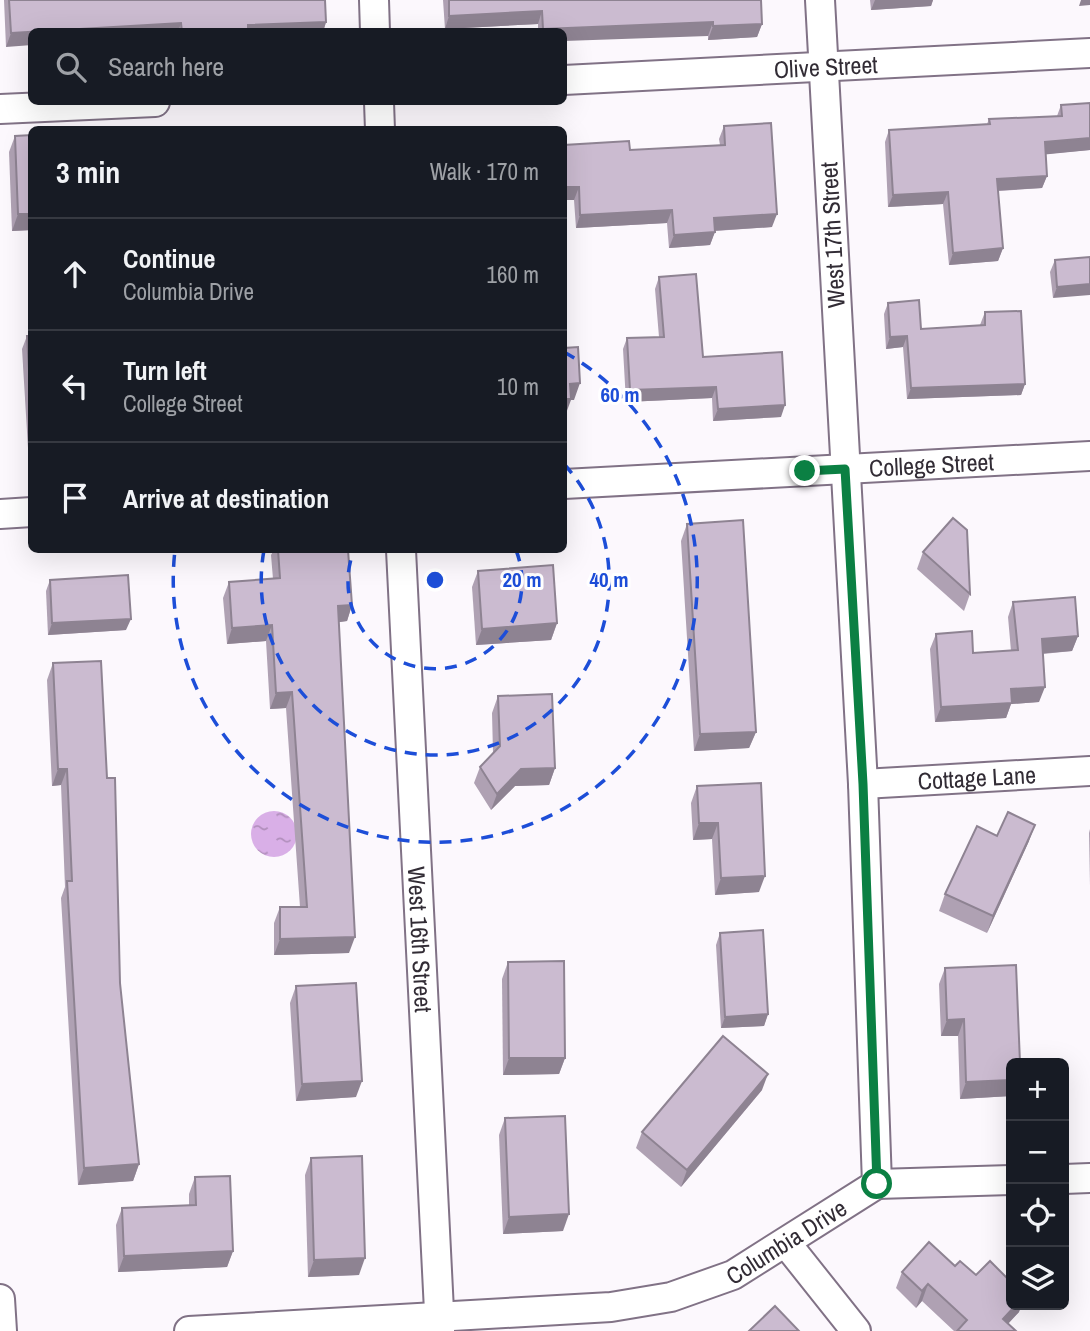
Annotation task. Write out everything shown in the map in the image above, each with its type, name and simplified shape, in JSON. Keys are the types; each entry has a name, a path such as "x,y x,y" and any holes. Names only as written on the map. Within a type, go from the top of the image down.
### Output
{"street":[{"path":"374,0 376,28"},
{"name":"West 17th Street","path":"820,0 845,469"},
{"name":"Olive Street","path":"567,80 1090,54"},
{"path":"0,110 97,105"},
{"path":"379,105 380,126"},
{"name":"College Street","path":"567,484 1090,456"},
{"path":"845,469 863,784 877,1184 1006,1180"},
{"path":"0,514 28,512"},
{"name":"West 16th Street","path":"401,553 440,1325"},
{"name":"Cottage Lane","path":"863,784 1090,771"},
{"path":"1069,1178 1090,1178"},
{"name":"Columbia Drive","path":"189,1331 440,1325 611,1307 671,1297 733,1275 877,1184"},
{"path":"786,1243 856,1331"},
{"path":"0,1299 2,1331"}],"water":[{"path":"274,811 291,817 297,834 291,851 274,857 257,851 251,834 257,817"}],"building":[{"path":"9,0 325,0 326,22 248,25 248,28 182,28 181,23 96,28 28,28 28,32 11,33"},
{"path":"449,0 761,0 762,24 713,26 713,22 543,28 542,11 449,16"},
{"path":"1090,103 1090,138 1045,142 1047,176 997,179 1003,248 953,253 948,192 893,195 889,130 990,124 989,119 1062,116 1061,105"},
{"path":"771,123 777,214 714,218 715,232 674,235 672,210 580,215 579,187 567,187 567,145 629,141 630,150 725,145 724,126"},
{"path":"28,135 28,214 18,214 15,136"},
{"path":"1090,257 1090,284 1057,287 1055,260"},
{"path":"696,274 703,357 782,352 785,405 718,409 716,387 630,390 627,338 664,337 659,277"},
{"path":"919,300 921,329 985,325 985,312 1021,311 1025,384 911,388 907,336 890,337 888,303"},
{"path":"578,347 580,383 570,384 571,399 567,399 567,348"},
{"path":"953,518 967,530 970,594 923,552"},
{"path":"743,520 756,732 700,734 687,524"},
{"path":"278,553 348,553 352,605 338,606 355,937 280,939 280,907 307,907 292,692 276,693 272,625 232,628 229,582 280,578"},
{"path":"553,565 557,623 482,629 478,571"},
{"path":"128,575 131,619 52,623 50,580"},
{"path":"1075,597 1078,636 1042,639 1045,687 1011,689 1012,703 941,707 936,634 972,631 973,653 1018,650 1013,602"},
{"path":"101,661 107,778 115,778 120,983 139,1164 84,1168 67,881 72,881 67,769 58,769 53,663"},
{"path":"552,694 555,768 521,769 497,794 480,767 500,746 498,696"},
{"path":"761,783 765,876 721,878 718,823 699,823 697,786"},
{"path":"1008,812 1035,825 993,916 945,894 977,826 997,836"},
{"path":"763,930 768,1014 725,1017 720,933"},
{"path":"564,961 565,1058 509,1058 508,962"},
{"path":"1016,965 1020,1058 1006,1058 1006,1080 966,1082 964,1019 947,1020 945,968"},
{"path":"356,983 362,1081 302,1084 296,986"},
{"path":"723,1036 768,1074 687,1170 642,1132"},
{"path":"565,1116 569,1214 509,1217 505,1118"},
{"path":"362,1156 365,1258 314,1260 311,1158"},
{"path":"230,1176 233,1251 124,1256 122,1208 196,1205 195,1177"},
{"path":"929,1242 955,1266 960,1261 976,1275 990,1261 1006,1277 1006,1310 1011,1310 1003,1319 1016,1331 957,1331 967,1320 928,1284 922,1291 902,1272"},
{"path":"775,1306 799,1331 749,1331"}],"route":[{"path":"805,471 845,469 863,784 877,1184"}]}
